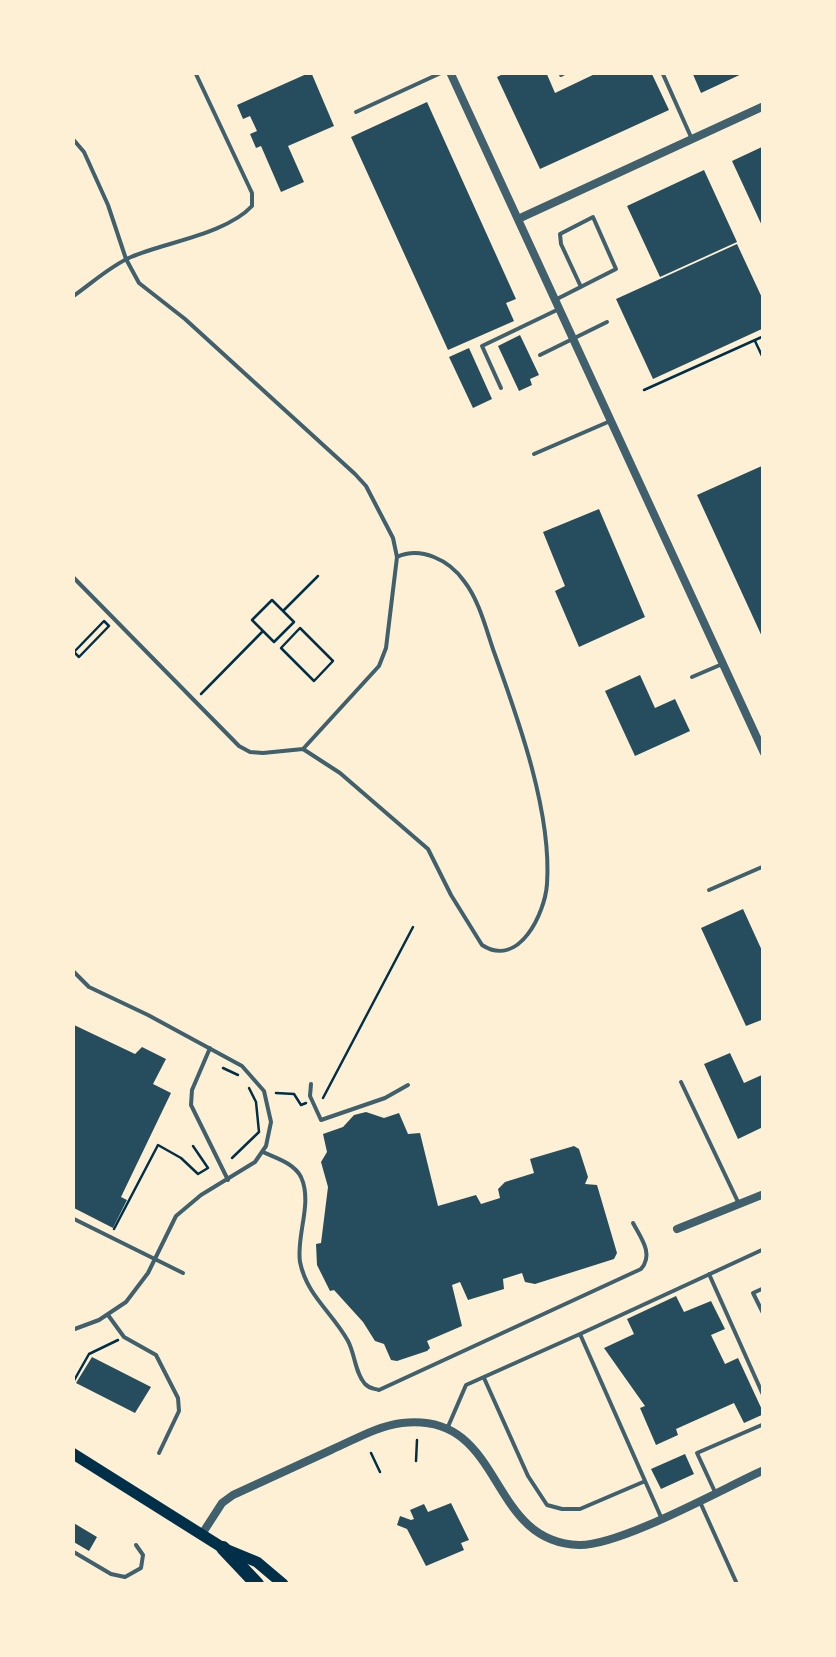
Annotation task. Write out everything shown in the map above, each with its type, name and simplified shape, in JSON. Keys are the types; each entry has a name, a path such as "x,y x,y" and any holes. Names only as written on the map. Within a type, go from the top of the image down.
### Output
{"highway":[{"path":"223,1548 257,1584"}],"main road":[{"path":"72,1453 223,1548 257,1562 283,1584"}],"street":[{"path":"447,72 764,753"},
{"path":"518,219 764,106"},
{"path":"677,1229 764,1194"},
{"path":"202,1534 222,1503 233,1494 366,1434 406,1422 446,1428 463,1437 481,1454 520,1519 551,1539 570,1544 598,1543 764,1470"}],"lane":[{"path":"72,296 126,260 196,236 244,214 253,204 252,193 195,72"},
{"path":"356,112 447,72"},
{"path":"662,72 692,140"},
{"path":"72,138 84,152 108,205 126,260 146,290 193,326 366,486 393,538 397,557 386,648 379,666 303,749 284,754 250,752 239,746 72,576"},
{"path":"501,388 482,346 616,269 593,218 560,234 581,287"},
{"path":"540,354 607,322"},
{"path":"534,454 611,421"},
{"path":"303,749 340,773 423,843 482,945 501,950 516,946 526,937 543,905 547,862 520,723 479,610 464,580 430,556 410,553 397,557"},
{"path":"692,677 723,664"},
{"path":"709,890 762,868 764,872"},
{"path":"72,970 89,987 247,1070 264,1090 271,1122 263,1152 250,1166 182,1209 135,1292 108,1316 72,1330"},
{"path":"72,981 77,976"},
{"path":"210,1048 192,1090 191,1104 228,1180"},
{"path":"681,1082 739,1204"},
{"path":"311,1084 312,1102 321,1120 385,1098 408,1085"},
{"path":"263,1152 299,1174 305,1198 300,1253 308,1287 348,1340 366,1385 379,1390 642,1269 647,1261 646,1250 633,1223"},
{"path":"72,1218 183,1273"},
{"path":"446,1428 463,1388 764,1249"},
{"path":"709,1274 764,1397"},
{"path":"764,1288 754,1293 764,1315"},
{"path":"108,1316 124,1337 156,1354 178,1398 179,1410 160,1453"},
{"path":"580,1334 661,1517"},
{"path":"484,1378 528,1476 547,1505 580,1509 644,1481"},
{"path":"714,1492 697,1454 764,1424"},
{"path":"699,1500 736,1584"},
{"path":"72,1551 111,1574 126,1577 141,1568 143,1554 136,1545"}],"path":[{"path":"644,390 764,336"},
{"path":"755,340 762,358"},
{"path":"283,611 318,576"},
{"path":"272,600 283,611 294,622 274,642 252,620 272,600"},
{"path":"104,621 109,626 79,657 74,656 104,621"},
{"path":"300,628 333,661 314,680 281,648 290,638 300,628"},
{"path":"194,701 263,631"},
{"path":"284,632 290,638"},
{"path":"323,1098 413,927"},
{"path":"223,1068 243,1078 256,1102 259,1132 232,1158"},
{"path":"271,1094 294,1094 300,1104 312,1102"},
{"path":"109,1228 114,1229 158,1145 182,1158 198,1174 208,1168 192,1146"},
{"path":"72,1384 89,1354 124,1337"},
{"path":"416,1461 418,1440"},
{"path":"371,1453 380,1472"}],"building":[{"path":"311,72 334,126 288,146 304,182 281,192 261,146 256,148 250,134 257,131 250,116 243,119 237,105"},
{"path":"507,72 546,72 555,93 599,72 651,72 669,110 540,169 497,77"},
{"path":"692,72 746,72 701,93"},
{"path":"427,102 516,299 506,303 514,321 448,350 351,137"},
{"path":"764,146 764,230 732,161"},
{"path":"704,170 737,242 660,277 627,206"},
{"path":"737,244 764,302 764,328 653,379 616,299"},
{"path":"520,335 539,375 530,379 532,385 519,391 498,346"},
{"path":"469,348 492,399 473,408 449,357"},
{"path":"764,465 764,641 697,495"},
{"path":"599,509 645,617 579,647 555,591 565,586 543,532"},
{"path":"640,675 655,708 675,699 690,731 635,756 605,691"},
{"path":"743,909 764,955 764,1019 746,1026 701,928"},
{"path":"72,1024 135,1054 142,1047 166,1059 153,1084 171,1093 121,1197 127,1200 113,1228 72,1207"},
{"path":"730,1053 744,1083 764,1074 763,1127 738,1139 704,1064"},
{"path":"366,1112 384,1118 399,1113 408,1134 420,1133 438,1206 476,1195 481,1204 500,1198 498,1189 505,1182 534,1173 530,1159 574,1146 579,1149 588,1177 585,1184 597,1185 617,1253 614,1259 535,1284 525,1282 522,1273 503,1279 504,1289 468,1300 460,1282 452,1285 462,1326 427,1341 427,1351 391,1360 384,1344 375,1341 363,1322 334,1290 330,1291 317,1265 316,1244 321,1243 328,1187 321,1162 327,1152 323,1134"},
{"path":"676,1296 684,1312 711,1301 725,1329 711,1335 725,1364 738,1358 764,1414 744,1423 734,1403 676,1429 678,1435 656,1445 640,1408 645,1406 604,1348 634,1334 627,1319"},
{"path":"92,1357 151,1387 135,1413 76,1383"},
{"path":"685,1454 694,1474 661,1489 651,1469"},
{"path":"451,1503 469,1540 461,1543 464,1550 426,1566 407,1529 397,1525 400,1516 411,1520 414,1519 410,1510 424,1504 428,1512"},
{"path":"72,1522 97,1537 89,1551 72,1541"}]}
